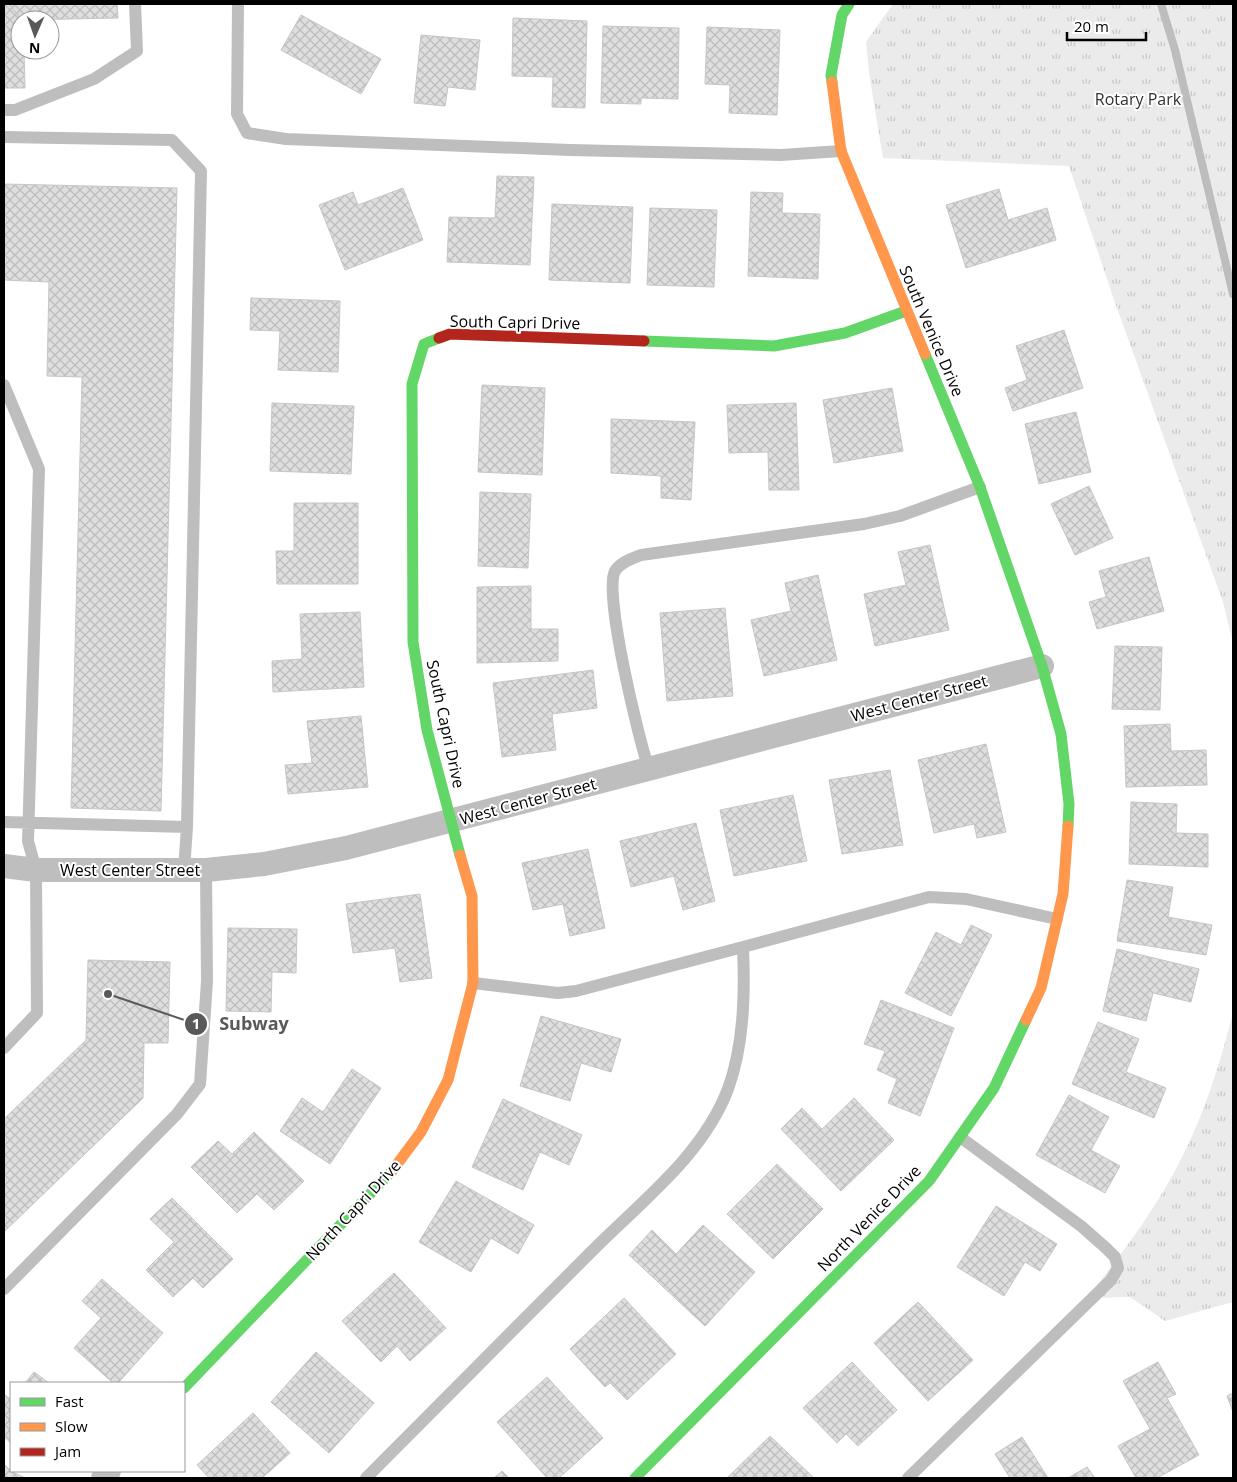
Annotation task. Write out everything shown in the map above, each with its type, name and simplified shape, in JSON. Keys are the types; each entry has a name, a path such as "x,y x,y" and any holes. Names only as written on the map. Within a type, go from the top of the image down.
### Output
{"street":[{"name":"South Venice Drive","path":"849,4 842,15 832,76 841,151 980,487 1042,666"},
{"name":"South Capri Drive","path":"450,822 427,730 413,642 412,384 424,344 450,334 774,346 845,333 906,312"},
{"name":"West Center Street","path":"4,866 36,870 195,870 264,864 346,848 450,822 1042,666"},
{"name":"North Venice Drive","path":"635,1478 929,1181 994,1088 1042,988 1063,894 1069,804 1061,734 1042,666"},
{"name":"North Capri Drive","path":"185,1387 390,1173 421,1132 448,1080 473,983 472,896 450,822"}],"lane":[{"path":"4,110 15,110 94,79 137,51 135,4"},
{"path":"238,4 237,114 247,133 286,140 570,150 781,155 841,151"},
{"path":"4,137 172,140 201,172 187,827 195,870 207,981 200,1084 177,1114 4,1289"},
{"path":"4,385 8,406 38,469 28,841 36,870 37,1013 4,1048"},
{"path":"649,769 638,738 632,710 612,584 615,572 622,564 640,555 864,524 900,516 980,487"},
{"path":"4,822 187,827"},
{"path":"473,983 558,993 576,991 929,897 966,899 1057,919"},
{"path":"366,1478 604,1238 668,1178 694,1148 715,1116 728,1089 735,1062 744,988 743,947"},
{"path":"908,1478 1111,1280 1118,1268 1115,1257 1080,1226 960,1137"}],"green space":[{"name":"Rotary Park","path":"893,4 1233,4 1233,643 1223,602 1113,297 1069,166 883,158 869,73 866,42"},
{"path":"1233,1013 1233,1302 1165,1321 1130,1297 1087,1298 1140,1228 1174,1172 1206,1102"}],"building":[{"path":"4,4 9,4 14,10 10,10 10,60 24,60 25,88 4,88"},
{"path":"9,4 117,4 118,18 60,19 60,10 14,10"},
{"path":"301,15 381,59 361,94 281,50"},
{"path":"513,18 587,21 585,108 552,107 553,77 512,76"},
{"path":"603,26 679,28 678,99 641,98 641,104 601,103"},
{"path":"707,27 780,30 777,115 729,113 730,85 705,84"},
{"path":"421,35 480,40 475,90 448,87 445,106 414,103"},
{"path":"497,176 534,177 530,265 447,262 449,217 495,218"},
{"path":"4,184 177,188 161,811 71,808 82,377 47,376 49,282 4,280"},
{"path":"403,188 423,240 345,270 319,205 353,192 358,205"},
{"path":"999,189 1008,220 1047,208 1056,240 966,268 946,205"},
{"path":"751,192 783,193 782,213 820,214 818,279 748,276"},
{"path":"552,204 633,207 630,283 549,280"},
{"path":"650,208 717,210 714,287 647,285"},
{"path":"251,298 340,301 338,372 278,370 280,331 250,330"},
{"path":"1064,330 1083,388 1013,411 1005,388 1027,380 1016,346"},
{"path":"482,385 545,388 542,475 478,472"},
{"path":"892,388 903,451 834,463 823,400"},
{"path":"272,403 354,406 351,474 270,471"},
{"path":"796,403 799,490 769,490 768,452 729,453 727,405"},
{"path":"1076,412 1091,472 1039,484 1025,424"},
{"path":"611,419 695,422 691,500 661,498 661,476 611,473"},
{"path":"1089,486 1113,538 1075,555 1051,504"},
{"path":"480,492 531,494 528,568 478,566"},
{"path":"294,503 358,503 358,584 277,584 276,551 294,551"},
{"path":"930,545 949,630 875,646 864,594 906,585 898,552"},
{"path":"1149,557 1164,611 1097,629 1089,602 1106,597 1099,571"},
{"path":"818,575 837,660 764,676 751,620 791,611 785,583"},
{"path":"531,586 531,629 558,629 558,661 477,663 477,587"},
{"path":"725,608 733,696 667,701 660,613"},
{"path":"360,612 364,687 273,692 272,661 302,659 300,614"},
{"path":"1115,646 1162,647 1160,710 1112,709"},
{"path":"593,670 597,708 552,714 556,750 502,757 493,683"},
{"path":"361,716 368,787 288,794 285,765 312,763 307,721"},
{"path":"1170,724 1171,751 1206,750 1207,785 1126,787 1124,726"},
{"path":"986,744 1006,832 977,838 974,824 934,833 918,760"},
{"path":"890,770 903,845 842,854 829,780"},
{"path":"793,795 807,861 734,876 720,810"},
{"path":"1131,802 1177,804 1176,833 1208,834 1208,867 1129,864"},
{"path":"696,823 715,901 683,910 674,876 631,887 620,841"},
{"path":"588,849 605,928 570,936 563,904 533,910 522,863"},
{"path":"1127,880 1173,887 1168,917 1212,925 1206,955 1117,941"},
{"path":"420,894 432,978 400,982 395,948 353,953 346,904"},
{"path":"971,925 992,935 951,1016 905,993 936,932 961,945"},
{"path":"228,928 297,929 296,973 272,972 271,1012 226,1011"},
{"path":"1117,949 1199,969 1191,1002 1153,993 1146,1021 1103,1011"},
{"path":"88,960 170,962 168,1043 144,1043 143,1098 4,1232 4,1119 86,1040"},
{"path":"881,1000 954,1028 920,1116 888,1103 897,1079 877,1070 885,1051 864,1044"},
{"path":"541,1016 621,1039 611,1072 581,1063 570,1101 520,1086"},
{"path":"1098,1022 1139,1039 1126,1072 1166,1088 1154,1118 1072,1084"},
{"path":"352,1069 381,1088 330,1164 280,1131 302,1098 323,1112"},
{"path":"1069,1095 1109,1117 1091,1150 1120,1166 1105,1193 1036,1155"},
{"path":"854,1098 894,1140 841,1191 781,1129 802,1108 822,1129"},
{"path":"503,1099 582,1135 569,1165 540,1152 523,1190 472,1167"},
{"path":"254,1132 304,1181 274,1210 257,1194 237,1213 191,1167 218,1141 232,1154"},
{"path":"777,1164 823,1209 773,1259 727,1214"},
{"path":"456,1181 534,1225 518,1254 491,1238 471,1272 419,1242"},
{"path":"172,1198 233,1259 203,1288 193,1278 173,1297 146,1270 174,1242 150,1219"},
{"path":"996,1206 1057,1244 1040,1271 1025,1262 1004,1296 957,1267"},
{"path":"703,1225 755,1272 705,1326 629,1255 652,1230 676,1254"},
{"path":"394,1273 446,1328 410,1361 397,1346 381,1362 342,1321"},
{"path":"102,1279 163,1333 119,1382 112,1382 74,1348 101,1318 82,1301"},
{"path":"624,1298 676,1354 627,1400 610,1383 605,1387 570,1349"},
{"path":"918,1302 973,1360 928,1401 874,1343"},
{"path":"316,1352 374,1403 329,1453 271,1402"},
{"path":"852,1362 897,1410 858,1446 846,1434 837,1443 803,1408"},
{"path":"1158,1362 1176,1394 1167,1398 1199,1455 1157,1478 1136,1478 1118,1446 1150,1429 1123,1381"},
{"path":"34,1372 48,1382 26,1382"},
{"path":"547,1377 603,1438 559,1478 547,1478 497,1422"},
{"path":"1233,1393 1233,1412 1227,1396"},
{"path":"4,1394 10,1399 10,1442 4,1437"},
{"path":"253,1413 290,1453 262,1478 209,1478 197,1465"},
{"path":"770,1436 814,1478 727,1478"},
{"path":"1022,1437 1048,1478 1010,1478 995,1454"},
{"path":"4,1464 10,1472 25,1478 4,1478"},
{"path":"1087,1467 1095,1478 1068,1478"},
{"path":"502,1471 509,1478 494,1478"}],"waterway":[{"path":"1161,4 1175,50 1233,294"}],"traffic: fast":[{"path":"832,82 831,75 842,15 849,4"},
{"path":"644,341 774,346 845,333 906,311"},
{"path":"439,338 424,344 412,384 413,642 427,730 460,855"},
{"path":"925,354 980,487 1042,666 1061,734 1069,804 1068,826"},
{"path":"635,1478 929,1181 994,1088 1026,1020"},
{"path":"185,1387 392,1171"}],"traffic: slow":[{"path":"832,82 841,151 925,354"},
{"path":"1026,1020 1041,988 1063,894 1068,826"},
{"path":"392,1171 421,1132 448,1080 473,983 472,896 460,855"}],"traffic: jam":[{"path":"439,338 450,334 644,341"}],"place":[{"name":"Subway","path":"108,994"}]}
